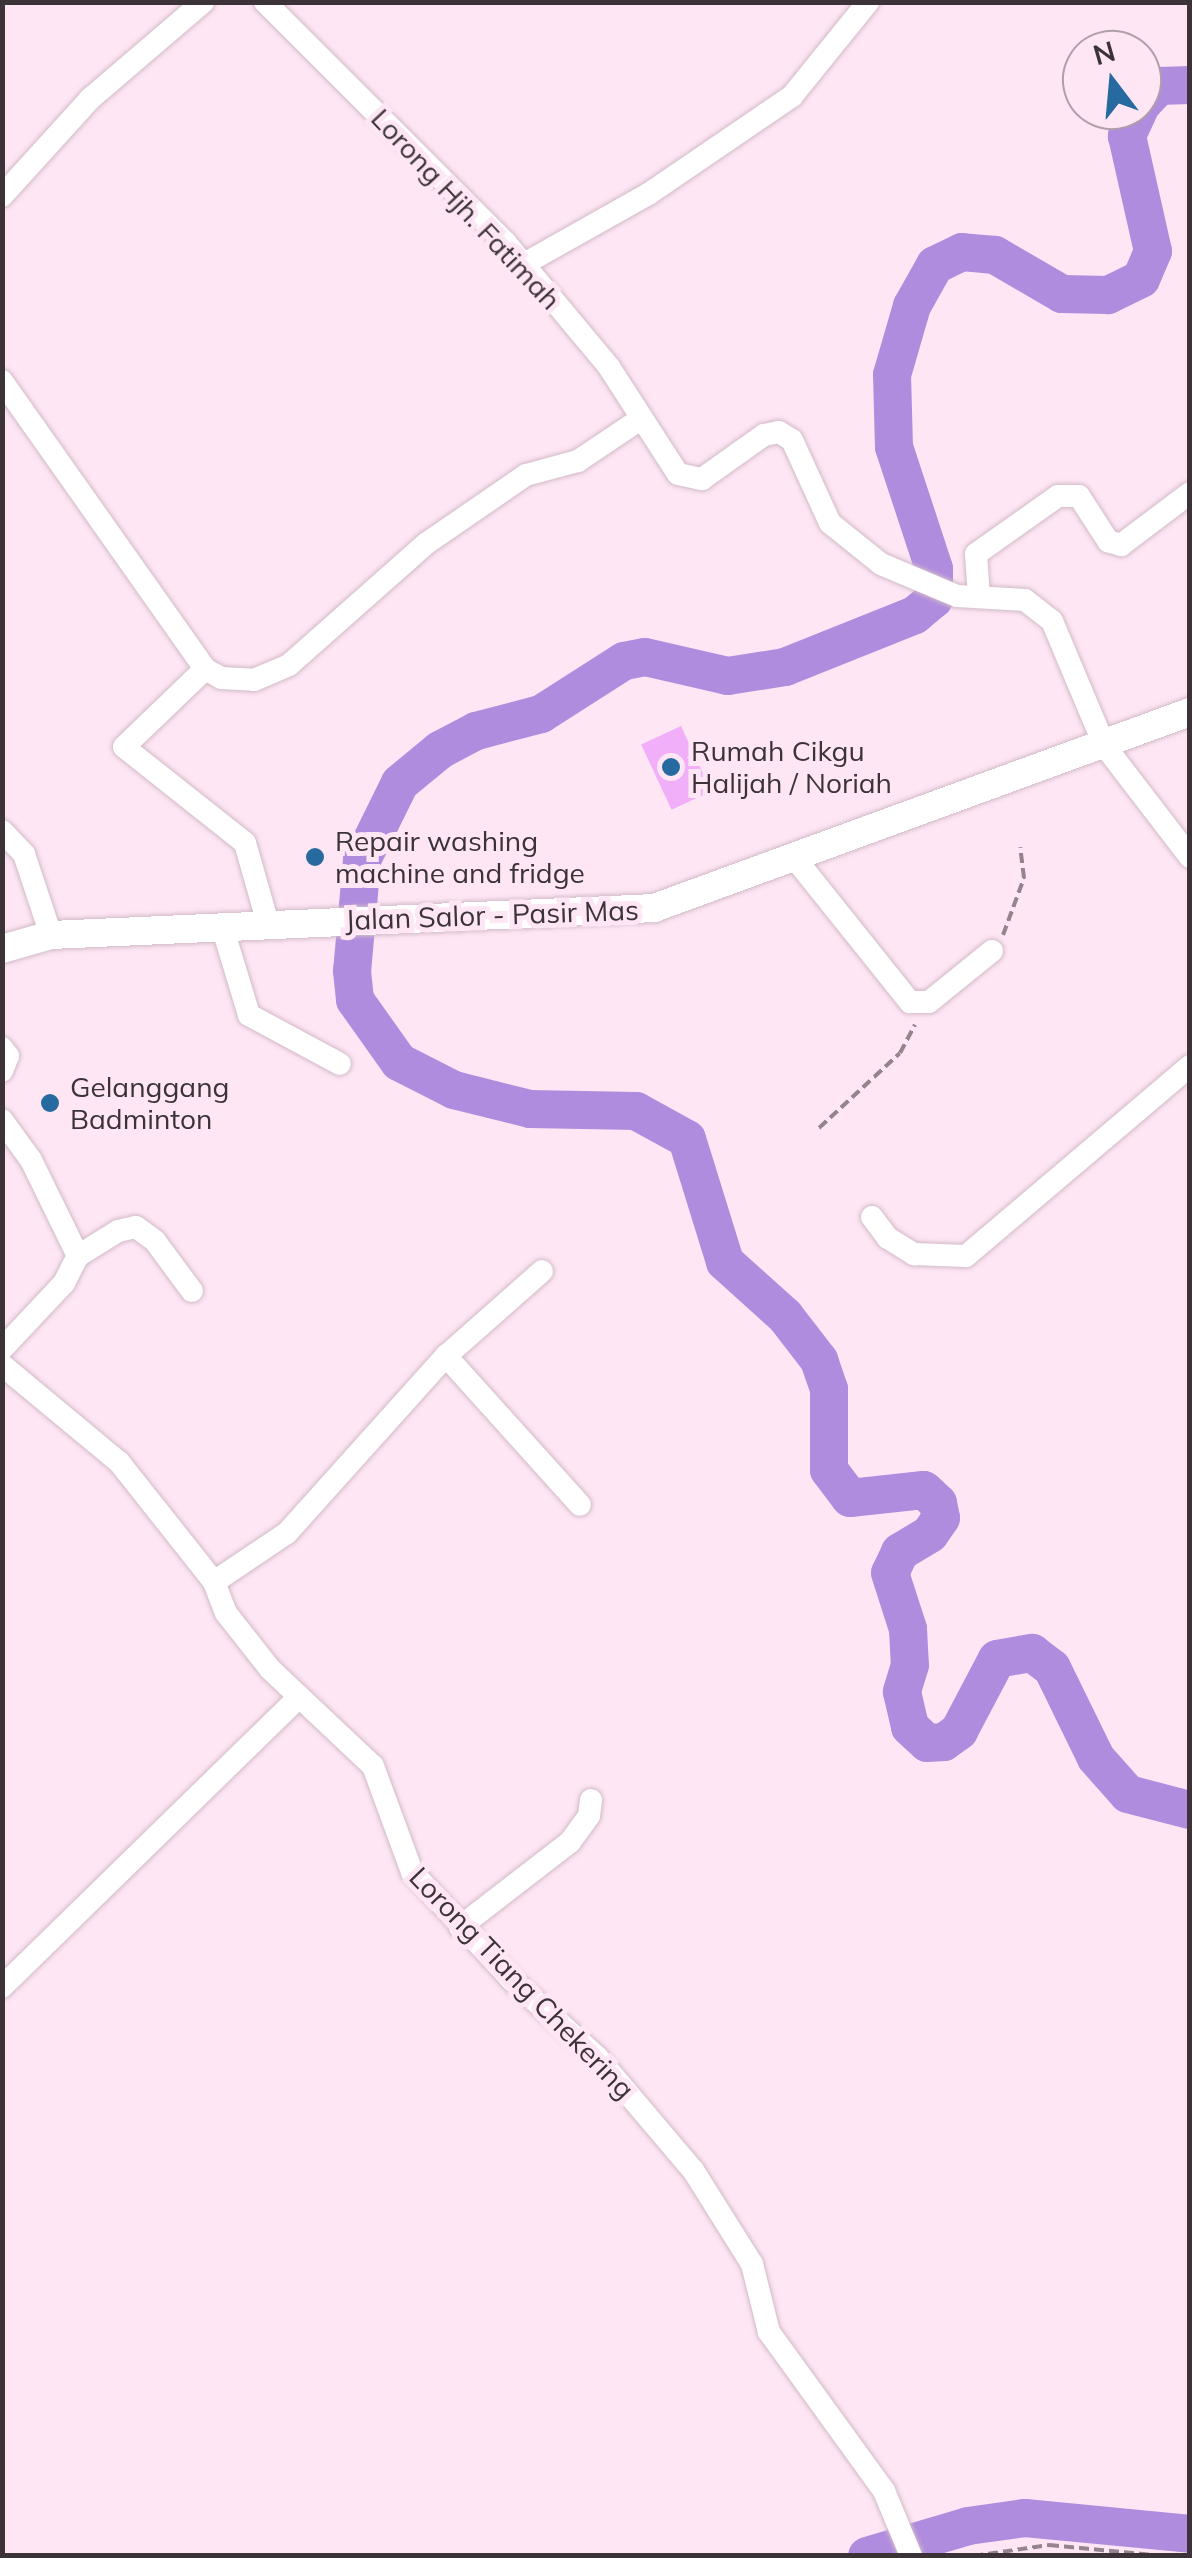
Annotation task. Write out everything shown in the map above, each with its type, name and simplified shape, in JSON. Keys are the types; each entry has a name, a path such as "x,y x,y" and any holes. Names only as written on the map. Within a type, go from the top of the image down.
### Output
{"main road":[{"name":"Jalan Salor - Pasir Mas","path":"2,948 51,934 654,908 797,861 1190,712"}],"street":[{"path":"2,196 90,99 204,2"},
{"name":"Lorong Hjh. Fatimah","path":"265,2 524,264 609,366 639,420 678,474 690,480 778,432 792,440 830,523 881,564 913,579 968,596 1025,600 1052,621 1104,745 1190,856"},
{"path":"524,264 650,194 792,96 868,2"},
{"path":"2,382 204,670 221,678 254,680 290,666 426,543 526,475 578,461 639,420"},
{"path":"968,596 976,554 1058,496 1079,496 1108,541 1121,545 1190,492"},
{"path":"204,670 124,747 245,843 268,924"},
{"path":"2,831 24,854 51,934"},
{"path":"797,861 919,1006 992,951"},
{"path":"222,926 249,1015 340,1064"},
{"path":"2,1048 8,1056 2,1071"},
{"path":"872,1216 888,1238 914,1254 938,1260 966,1256 1190,1066"},
{"path":"2,1120 31,1160 78,1256"},
{"path":"2,1350 64,1283 78,1256 136,1227 192,1292"},
{"path":"214,1582 288,1533 446,1356 542,1270"},
{"path":"446,1356 580,1505"},
{"name":"Lorong Tiang Chekering","path":"2,1365 120,1462 214,1582 226,1613 299,1698 373,1766 401,1856 460,1927 597,2058 694,2170 752,2264 769,2332 884,2491 911,2556"},
{"path":"2,1987 299,1698"},
{"path":"460,1927 570,1842 589,1816 591,1800"}],"path":[{"path":"992,951 1017,906 1024,878 1020,848"},
{"path":"819,1128 900,1053 912,1038 919,1006"},
{"path":"973,2556 1049,2545 1163,2556"}],"building":[{"name":"Rumah Cikgu Halijah / Noriah","path":"681,726 711,791 672,810 641,745"}],"waterway":[{"path":"1162,86 1190,85"},
{"path":"1130,130 1127,136 1153,251 1141,279 1108,295 1062,294 995,255 962,252 935,265 912,306 892,375 894,447 934,569 934,599 915,615 785,667 728,676 645,657 624,661 541,714 476,731 440,750 400,783 362,860 352,971 355,1000 399,1062 454,1090 530,1109 636,1111 687,1139 725,1262 785,1316 819,1360 829,1389 829,1470 850,1498 924,1490 938,1503 941,1518 930,1534 900,1552 890,1573 908,1629 910,1665 902,1692 910,1727 927,1743 944,1742 959,1731 997,1659 1032,1653 1052,1668 1096,1758 1128,1794 1190,1810"},
{"path":"867,2556 968,2526 1025,2518 1190,2534"}],"place":[{"name":"Rumah Cikgu Halijah / Noriah","path":"671,767"},
{"name":"Repair washing machine and fridge","path":"315,857"},
{"name":"Gelanggang Badminton","path":"50,1103"}]}
